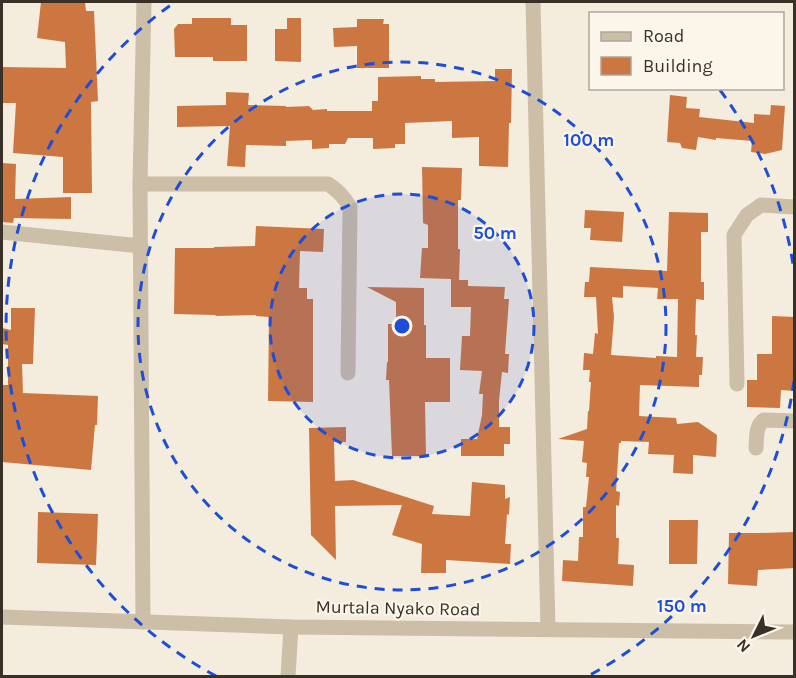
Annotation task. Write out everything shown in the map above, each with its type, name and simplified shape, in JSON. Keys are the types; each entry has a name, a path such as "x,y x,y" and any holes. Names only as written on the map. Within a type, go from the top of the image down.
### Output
{"street":[{"path":"143,622 140,184 144,2"},
{"path":"533,2 548,629"},
{"path":"140,184 328,184 336,189 350,207 348,372"},
{"path":"737,384 734,235 747,215 761,205 795,207"},
{"path":"2,232 141,246"},
{"path":"756,448 758,425 764,420 795,421"},
{"name":"Murtala Nyako Road","path":"2,617 291,627 795,632"},
{"path":"288,676 291,627"}],"building":[{"path":"41,2 85,2 86,11 94,11 98,101 91,102 92,193 63,193 63,157 13,153 16,103 2,103 2,67 66,68 65,42 37,38"},
{"path":"192,18 231,18 231,25 247,25 247,61 213,61 213,57 175,57 174,29 178,24 192,24"},
{"path":"287,18 301,18 301,62 275,61 275,29 287,29"},
{"path":"357,19 384,19 383,24 389,24 389,68 357,68 357,46 334,47 333,28 357,27"},
{"path":"495,69 512,69 508,167 479,166 479,137 452,138 452,121 405,123 405,144 395,144 395,148 373,149 373,138 348,138 345,144 329,144 329,148 312,149 312,140 286,141 286,146 246,145 245,167 227,166 230,126 177,127 177,106 226,105 226,92 249,93 248,105 309,106 313,110 327,109 327,111 372,111 372,101 378,101 378,77 421,76 421,79 435,79 435,82 495,81"},
{"path":"670,95 687,97 686,108 700,109 699,117 754,123 754,114 770,115 771,105 785,106 782,150 765,154 751,152 752,141 716,138 716,140 698,137 696,150 682,148 680,143 667,142"},
{"path":"2,163 16,164 15,199 71,197 71,219 14,218 13,223 2,222"},
{"path":"422,167 462,168 461,200 458,200 459,280 468,280 468,286 505,287 504,299 509,299 505,354 509,354 508,373 502,372 499,401 499,427 510,427 510,444 504,444 504,456 461,456 461,439 477,439 482,415 483,394 479,394 482,371 460,370 462,336 470,336 471,307 451,307 451,279 420,278 422,248 428,248 428,225 423,223"},
{"path":"585,210 624,212 622,242 590,240 591,228 584,228"},
{"path":"669,212 708,213 708,232 701,232 701,282 704,282 704,300 696,299 696,357 703,357 699,387 640,385 639,416 676,418 677,424 698,422 717,435 716,457 693,455 693,474 673,473 674,455 648,454 649,442 621,441 616,491 620,492 619,506 616,505 616,538 619,538 618,564 634,565 633,586 562,581 563,560 578,561 579,537 583,537 583,507 586,507 589,477 586,477 587,463 582,462 584,441 558,439 587,429 591,382 589,382 590,370 583,370 584,353 593,354 595,333 598,334 596,297 584,297 585,282 589,282 590,267 667,271","holes":["623,286 658,288 657,299 678,299 677,357 611,355 614,317 612,297 623,298"]},
{"path":"256,226 324,229 323,252 300,251 299,288 307,288 307,299 313,299 313,402 268,401 269,317 174,314 175,248 255,246"},
{"path":"367,287 424,288 426,358 450,358 450,402 425,402 426,456 392,456 389,380 386,380 388,324 396,324 396,302"},
{"path":"11,308 35,308 33,364 22,364 23,393 98,396 91,470 2,462 2,385 8,385 8,345 2,344 2,328 11,330"},
{"path":"772,316 795,317 795,391 781,390 780,408 747,407 747,380 757,380 757,354 772,354"},
{"path":"346,427 346,442 334,442 335,481 353,480 434,506 432,514 470,516 472,482 505,485 505,499 510,497 505,544 511,544 510,564 446,560 446,573 421,573 422,544 392,535 402,505 335,506 336,560 311,535 309,428"},
{"path":"38,512 98,514 96,565 37,563"},
{"path":"669,520 698,520 697,564 669,564"},
{"path":"795,532 795,568 758,570 757,586 728,584 729,533"}]}
